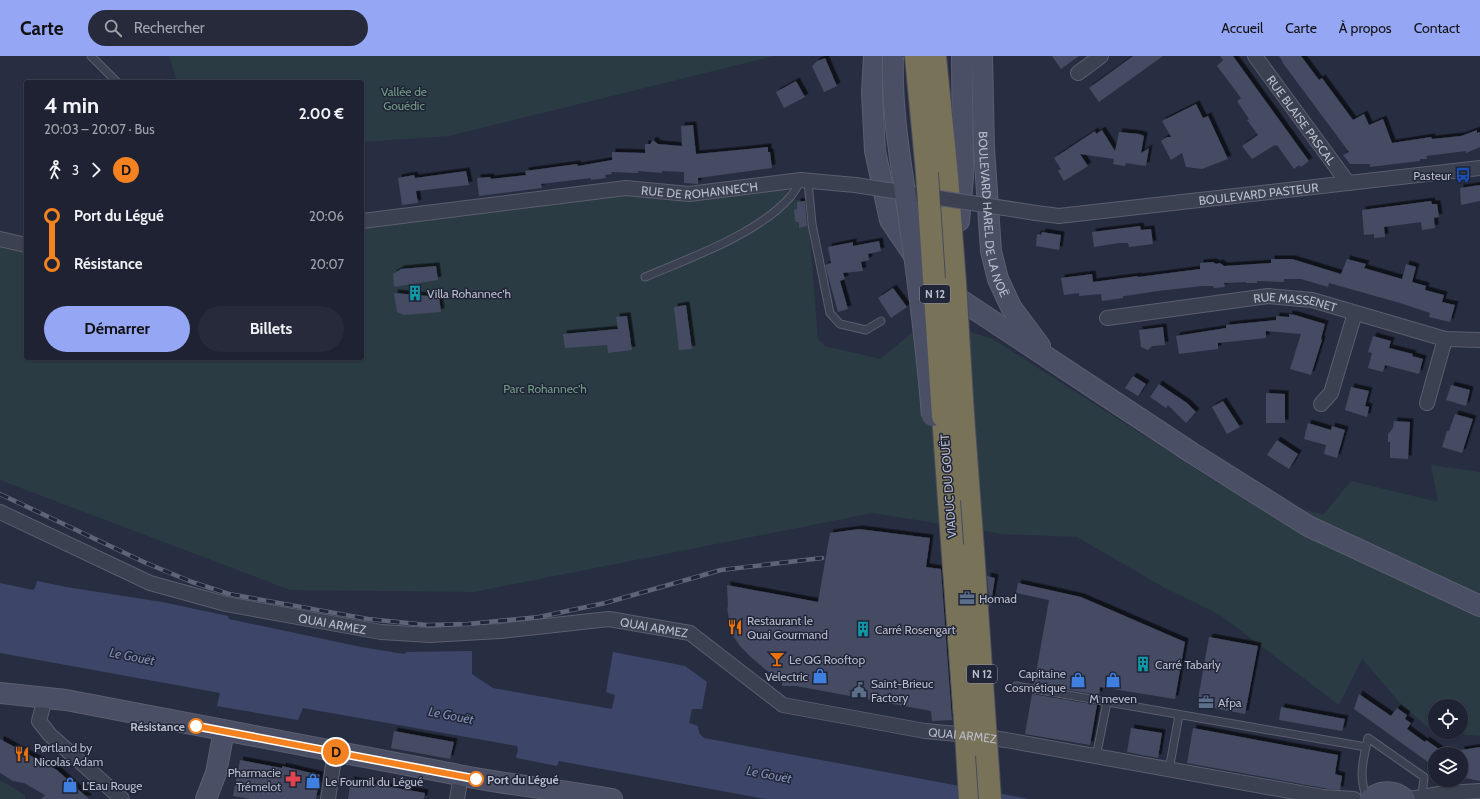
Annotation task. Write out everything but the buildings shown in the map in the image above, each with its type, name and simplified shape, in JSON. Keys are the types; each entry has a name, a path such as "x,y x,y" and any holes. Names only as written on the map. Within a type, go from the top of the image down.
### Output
{"highway":[{"name":"N 12","path":"916,56 946,175"},
{"name":"N 12","path":"935,56 946,175"},
{"name":"VIADUC DU GOUËT","path":"946,175 949,501 970,799"},
{"name":"VIADUC DU GOUËT","path":"946,175 955,283 990,799"}],"main road":[{"path":"874,56 872,93 875,151 890,220 913,256 940,287 1192,453 1308,526 1480,606"},
{"path":"893,56 892,76 895,122 927,351 932,416 949,501"},
{"path":"946,175 962,56"},
{"name":"BOULEVARD HAREL DE LA NOË","path":"982,56 984,148 991,251 998,279 1011,307 1048,358"},
{"path":"0,693 66,700 490,782 580,796 612,799"},
{"path":"206,799 216,773 224,731"},
{"path":"1367,795 1387,792 1412,798"}],"street":[{"path":"1078,73 1100,56"},
{"name":"RUE BLAISE PASCAL","path":"1255,56 1348,183"},
{"name":"BOULEVARD PASTEUR","path":"1036,213 1059,216 1480,168"},
{"name":"RUE DE ROHANNEC'H","path":"364,221 626,188 689,194 805,180 855,185 1036,213"},
{"path":"0,239 24,245"},
{"name":"RUE MASSENET","path":"1107,318 1268,296 1312,300 1445,339 1480,340"},
{"path":"1321,404 1331,393 1355,312"},
{"path":"1427,403 1445,339"},
{"name":"QUAI ARMEZ","path":"0,512 150,583 226,604 382,632 430,635 500,631 609,619 690,633 782,705 925,732 985,737 1324,798 1354,799"},
{"path":"45,698 39,720 50,735 122,799"},
{"path":"328,799 335,752"},
{"path":"457,799 461,776"},
{"path":"1412,798 1446,793 1480,792"}],"lane":[{"path":"91,56 115,80"},
{"path":"645,277 718,246 754,226 779,208 805,180"},
{"path":"805,180 812,224 830,313 840,324 866,330 881,321"},
{"path":"1016,686 1366,747"},
{"path":"1096,757 1106,702"},
{"path":"1168,770 1179,714"},
{"path":"1367,795 1361,770 1368,738 1424,777 1412,798"}],"green space":[{"name":"Vallée de Gouédic","path":"169,56 774,56 449,136 364,142 364,80 176,80"},
{"name":"Parc Rohannec'h","path":"786,189 796,200 807,200 818,339 825,346 880,359 929,319 993,339 1218,483 1323,515 1351,481 1438,502 1431,465 1480,472 1480,736 1468,735 1468,699 1428,699 1428,728 1403,706 1362,659 1339,705 1220,615 1163,587 1077,537 1002,534 873,513 474,592 290,590 0,480 0,244 24,250 24,360 364,360 364,226 619,195 695,201"},
{"path":"0,780 25,795 25,799 0,799"}],"water":[{"name":"Port du Légué","path":"37,581 162,602 228,616 229,619 361,647 404,654 407,652 472,651 472,674 493,688 612,709 615,695 606,692 613,652 685,666 707,682 702,709 692,709 689,723 698,726 699,733 704,738 1029,799 766,799 559,761 557,766 517,758 517,746 303,708 298,720 217,706 220,693 0,653 0,583 33,590"}],"railway":[{"path":"0,494 146,563 192,582 229,594 368,619 427,625 468,624 539,617 605,603 721,570 822,558"}],"bus line":[{"name":"D","path":"196,726 476,779"}],"place":[{"name":"Pasteur","path":"1463,175"},
{"name":"Villa Rohannec'h","path":"415,293"},
{"name":"Homad","path":"967,598"},
{"name":"Restaurant le Quai Gourmand","path":"735,627"},
{"name":"Carré Rosengart","path":"863,629"},
{"name":"Le QG Rooftop","path":"777,659"},
{"name":"Carré Tabarly","path":"1143,664"},
{"name":"Velectric","path":"820,676"},
{"name":"Capitaine Cosmétique","path":"1078,680"},
{"name":"M meven","path":"1113,680"},
{"name":"Saint-Brieuc Factory","path":"859,690"},
{"name":"Afpa","path":"1206,702"},
{"name":"Résistance","path":"196,726"},
{"name":"Pørtland by Nicolas Adam","path":"22,754"},
{"name":"Pharmacie Trémelot","path":"293,779"},
{"name":"Port du Légué","path":"476,779"},
{"name":"Le Fournil du Légué","path":"313,781"},
{"name":"L'Eau Rouge","path":"70,785"}],"water label":[{"name":"Le Gouët","path":"132,656"},
{"name":"Le Gouët","path":"451,715"},
{"name":"Le Gouët","path":"769,774"}]}
